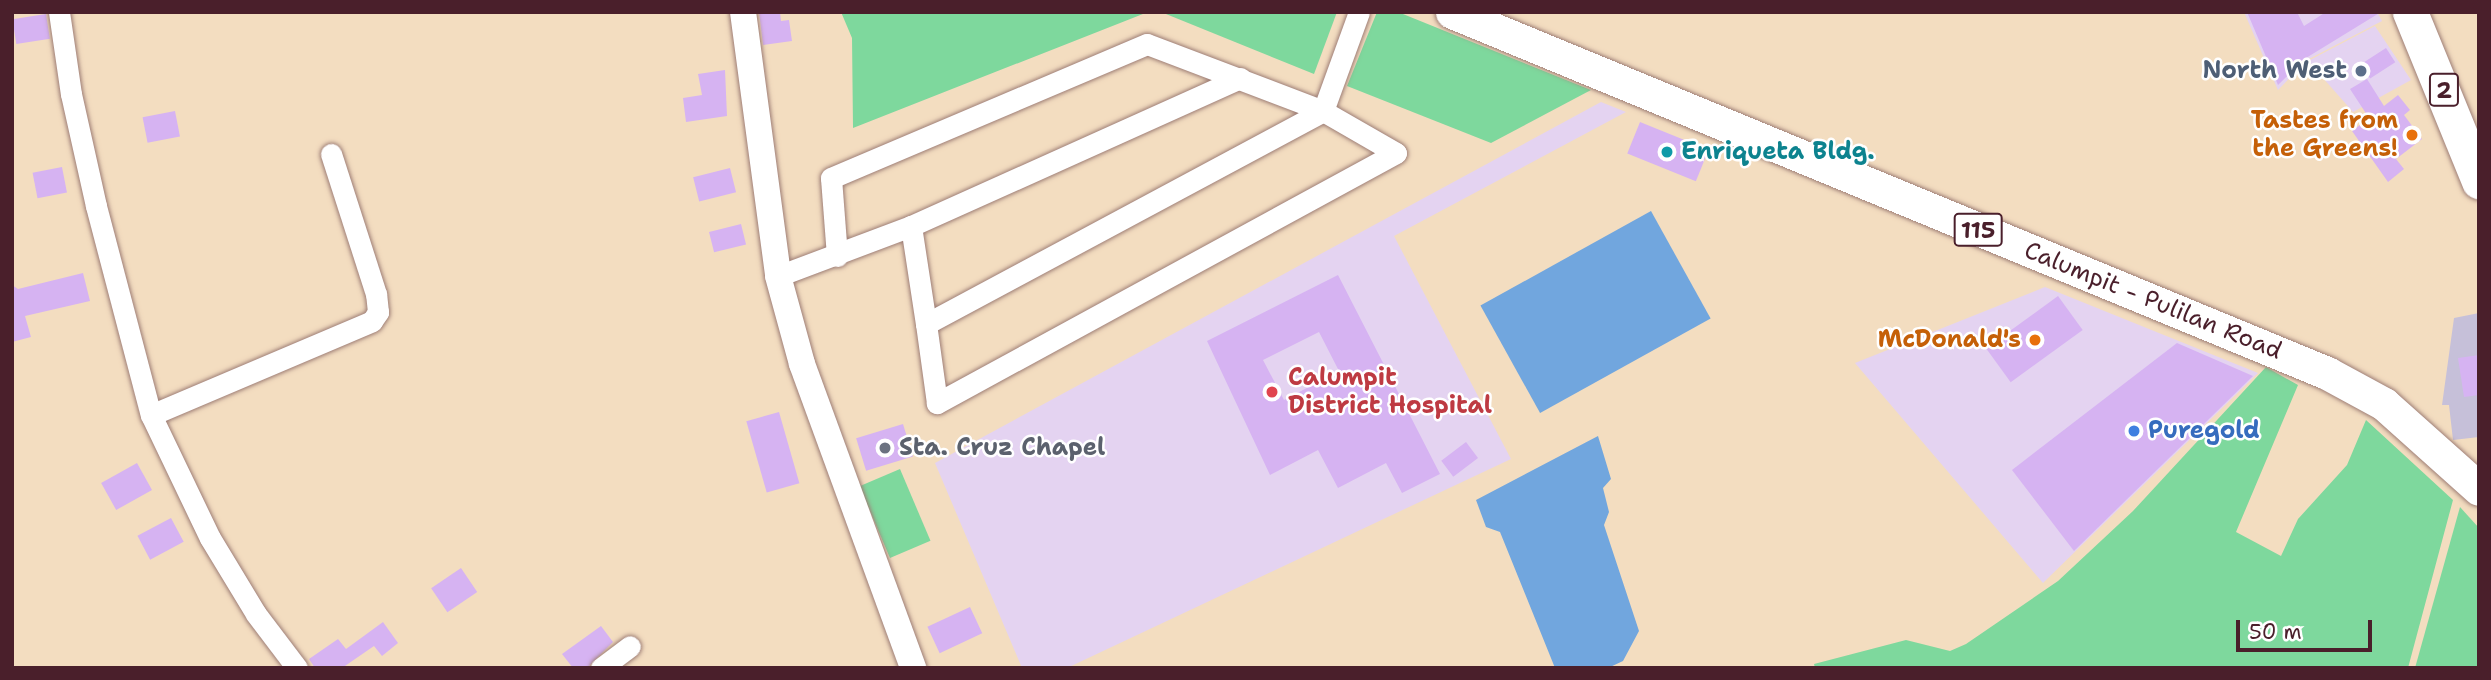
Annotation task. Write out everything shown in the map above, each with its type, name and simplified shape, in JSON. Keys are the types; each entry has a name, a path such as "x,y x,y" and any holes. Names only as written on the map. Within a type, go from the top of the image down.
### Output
{"highway":[{"name":"2","path":"2410,12 2475,163"}],"main road":[{"name":"Calumpit - Pulilan Road","path":"1452,12 2327,373 2384,404 2479,489"}],"street":[{"path":"59,12 71,94 96,206 150,415 210,538 256,614 297,668"},
{"path":"743,12 778,276 802,364 913,668"},
{"path":"926,324 1323,111 1359,12"},
{"path":"837,256 831,178 1146,44 1323,111 1396,153 937,403 911,226"},
{"path":"778,276 911,226 1240,78"},
{"path":"150,415 372,321 378,312 376,293 331,154"},
{"path":"600,668 630,646"}],"shaded area":[{"path":"2244,12 2377,12 2382,21 2307,60 2278,90"},
{"name":"North West","path":"2375,26 2411,80 2353,112 2308,61"},
{"name":"Calumpit District Hospital","path":"1601,102 1626,112 1394,236 1511,459 1067,668 1022,668 935,463"},
{"path":"2045,287 2258,373 2043,583 1855,363"},
{"path":"2479,313 2479,437 2453,440 2449,405 2442,405 2454,318"}],"green space":[{"path":"841,12 1148,12 853,128 852,38"},
{"path":"1161,12 1337,12 1314,74"},
{"path":"1377,12 1398,12 1591,90 1491,143 1347,86"},
{"path":"2266,367 2298,385 2236,532 2281,556 2298,519 2347,465 2366,420 2453,500 2408,668 1815,668 1814,664 1906,640 1950,651 1966,644 2058,581 2133,511"},
{"path":"900,469 930,541 890,558 859,486"},
{"path":"2460,507 2479,528 2479,668 2415,668"}],"water":[{"path":"1651,211 1711,319 1540,413 1480,306"},
{"path":"1598,436 1611,479 1603,488 1609,512 1604,525 1639,631 1623,661 1608,668 1555,668 1500,532 1486,527 1476,500"}],"building":[{"path":"759,12 780,12 781,21 789,20 792,41 763,45"},
{"path":"2247,12 2297,12 2304,26 2326,12 2381,12 2306,58 2278,85"},
{"path":"46,14 50,39 16,44 12,19"},
{"path":"2386,48 2395,62 2370,79 2361,64"},
{"path":"725,70 727,116 686,122 683,98 702,95 698,74"},
{"path":"2367,79 2384,106 2398,95 2410,110 2404,115 2422,139 2396,159 2404,169 2388,182 2352,131 2369,118 2350,89"},
{"path":"175,111 180,137 148,143 143,117"},
{"name":"Enriqueta Bldg.","path":"1640,122 1709,150 1696,181 1627,154"},
{"path":"62,167 67,193 38,198 33,173"},
{"path":"730,168 736,192 699,201 693,177"},
{"path":"741,224 746,244 714,252 709,232"},
{"path":"83,273 90,301 25,316 31,337 12,342 12,285 18,289"},
{"path":"1338,275 1440,474 1402,493 1386,463 1338,488 1318,450 1270,475 1207,341","holes":["1319,332 1339,371 1284,400 1263,360"]},
{"name":"McDonald's","path":"2058,296 2083,330 2011,382 1986,348"},
{"path":"2177,343 2253,376 2074,551 2012,470"},
{"path":"2479,355 2479,395 2464,397 2458,358"},
{"path":"779,412 799,483 767,493 746,421"},
{"name":"Sta. Cruz Chapel","path":"903,424 913,457 866,471 856,438"},
{"path":"1466,442 1478,458 1453,477 1441,461"},
{"path":"137,463 152,490 116,510 101,483"},
{"path":"171,518 184,542 150,560 137,536"},
{"path":"461,568 477,592 447,612 431,588"},
{"path":"970,607 982,633 940,653 927,627"},
{"path":"383,622 398,643 382,656 374,646 342,668 315,668 309,659 338,639 346,649"},
{"path":"601,626 613,642 587,668 573,668 562,654"}],"place":[{"name":"North West","path":"2361,71"},
{"name":"Tastes from the Greens!","path":"2412,135"},
{"name":"Enriqueta Bldg.","path":"1667,152"},
{"name":"McDonald's","path":"2035,340"},
{"name":"Calumpit District Hospital","path":"1272,392"},
{"name":"Puregold","path":"2134,431"},
{"name":"Sta. Cruz Chapel","path":"885,448"}]}
